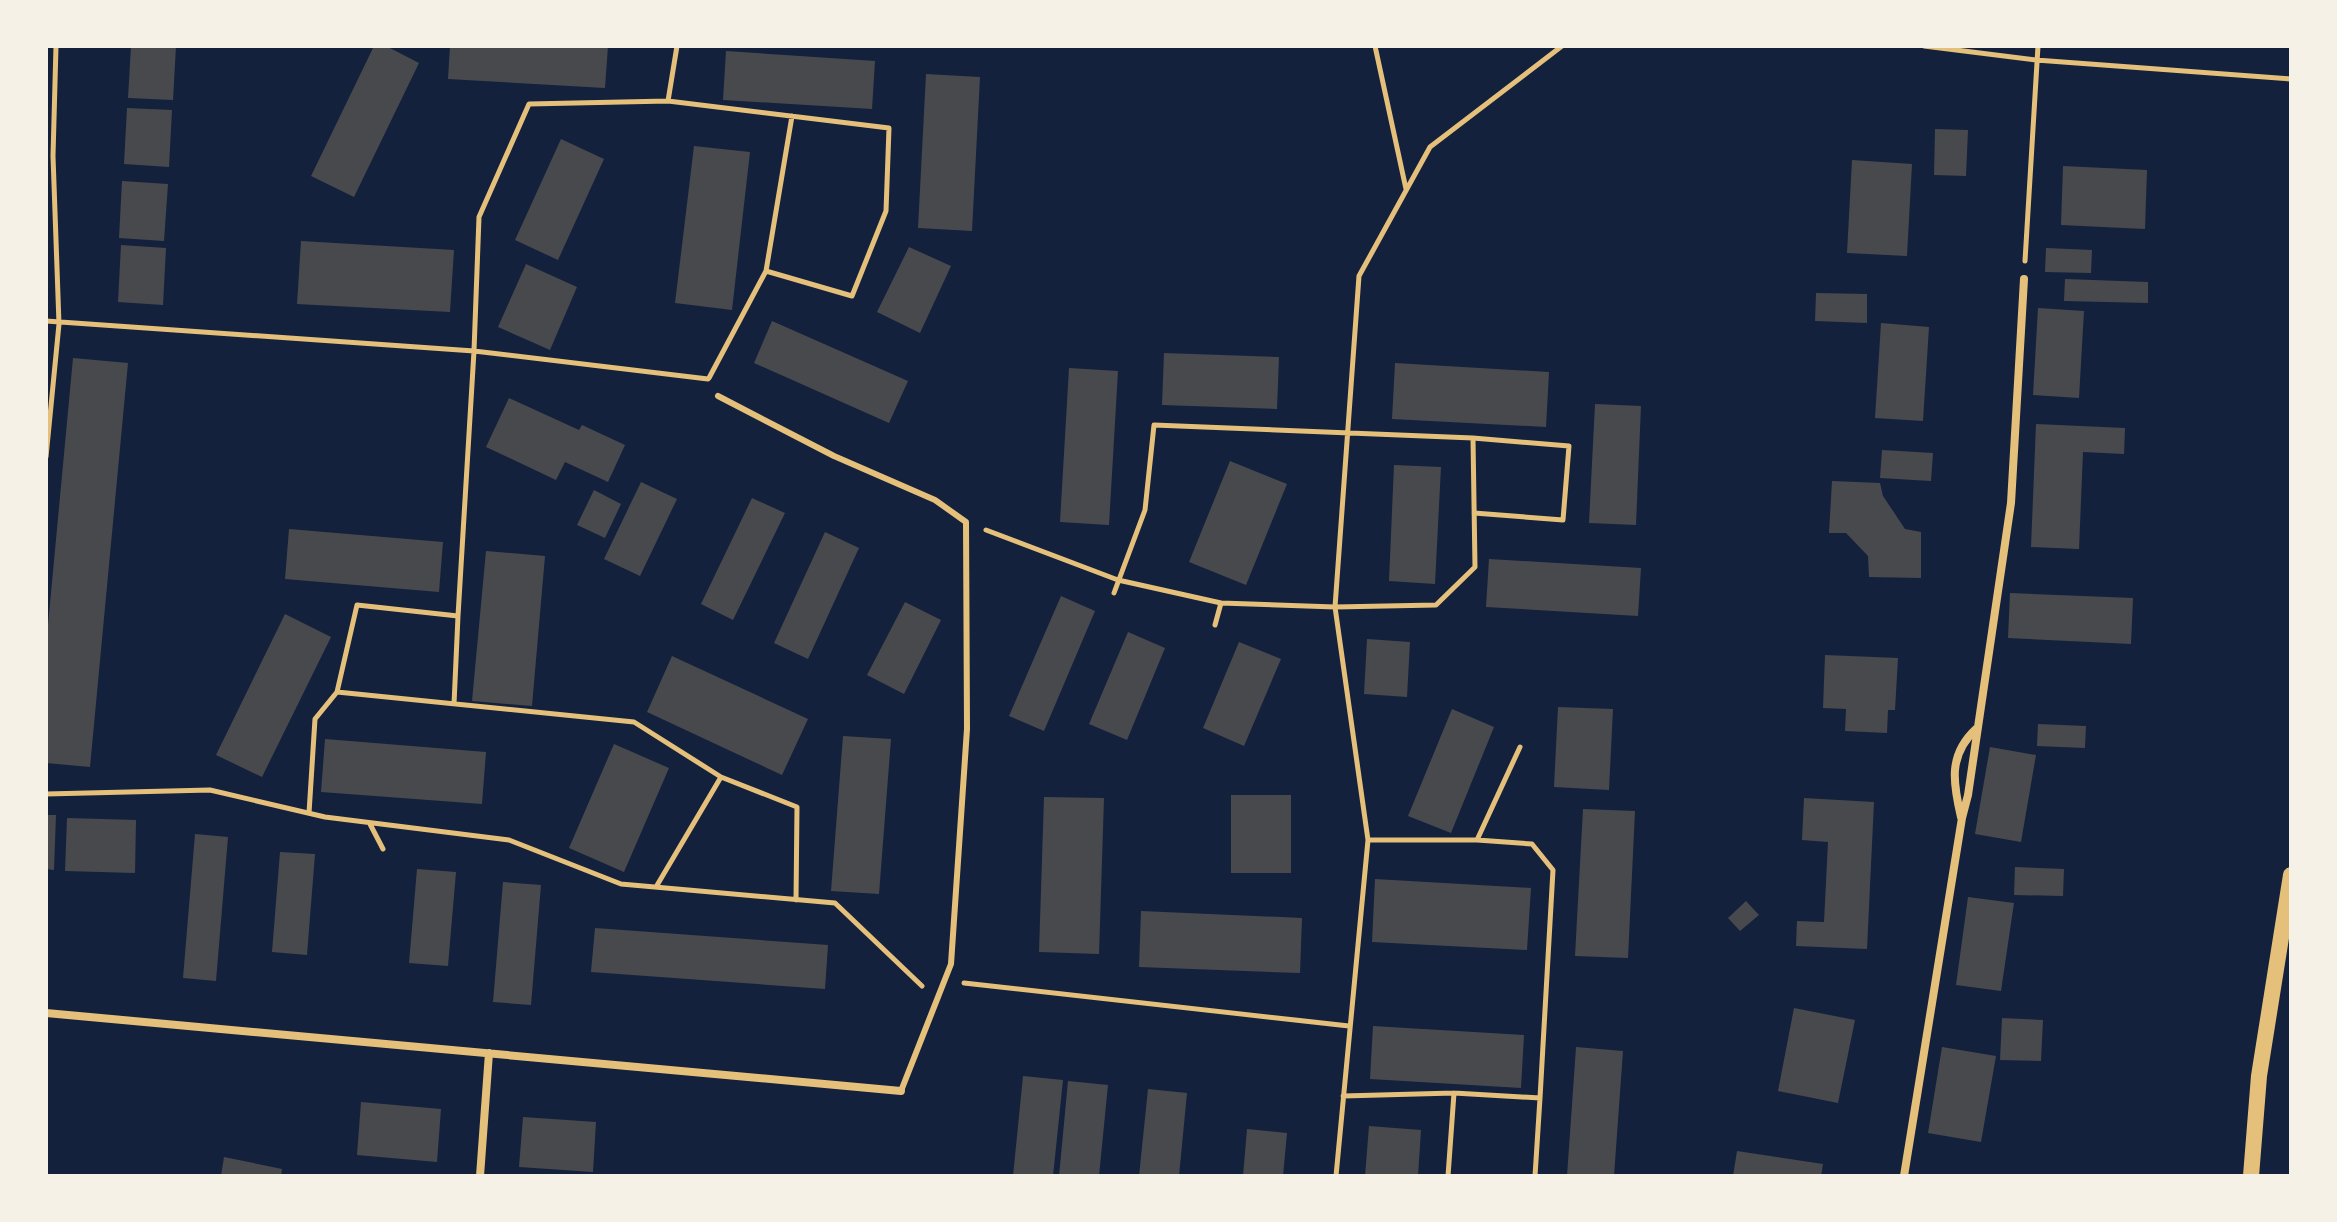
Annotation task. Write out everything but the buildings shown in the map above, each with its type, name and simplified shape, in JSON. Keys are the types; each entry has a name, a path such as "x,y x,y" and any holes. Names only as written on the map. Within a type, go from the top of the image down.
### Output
{"main road":[{"path":"2251,1176 2259,1076 2291,875"}],"street":[{"path":"1904,1176 1968,795 2011,503 2024,279"},
{"path":"1962,818 1955,791 1957,757 1963,741 1976,729"},
{"path":"46,1013 901,1091"},
{"path":"480,1176 489,1053"}],"lane":[{"path":"718,396 834,456 935,500 966,522 967,729 951,964 901,1091"}],"path":[{"path":"46,457 59,324 49,156 56,46"},
{"path":"668,101 677,46"},
{"path":"1375,46 1406,190"},
{"path":"1336,1176 1368,840 1335,607 1359,276 1430,147 1562,46"},
{"path":"1924,46 2036,60 2291,79"},
{"path":"2024,279 2038,46"},
{"path":"454,704 479,217 529,104 668,101 889,128 886,211 852,296 766,271"},
{"path":"46,321 474,351 709,379 766,271 792,116"},
{"path":"1114,593 1145,510 1154,425 1473,438 1569,446 1563,520 1474,513"},
{"path":"966,522 1118,580 1221,603 1335,607 1436,605 1475,567 1473,438"},
{"path":"1215,625 1221,603"},
{"path":"309,813 315,719 337,692 357,605 458,616"},
{"path":"337,692 634,722 721,777 797,807 796,900"},
{"path":"1477,840 1520,747"},
{"path":"656,887 721,777"},
{"path":"46,794 210,790 309,813 509,840 621,884 835,903 935,999"},
{"path":"370,823 383,849"},
{"path":"1368,840 1477,840 1532,844 1553,870 1535,1176"},
{"path":"944,981 1349,1026"},
{"path":"1343,1096 1454,1093 1540,1098"},
{"path":"1448,1176 1454,1093"}]}
